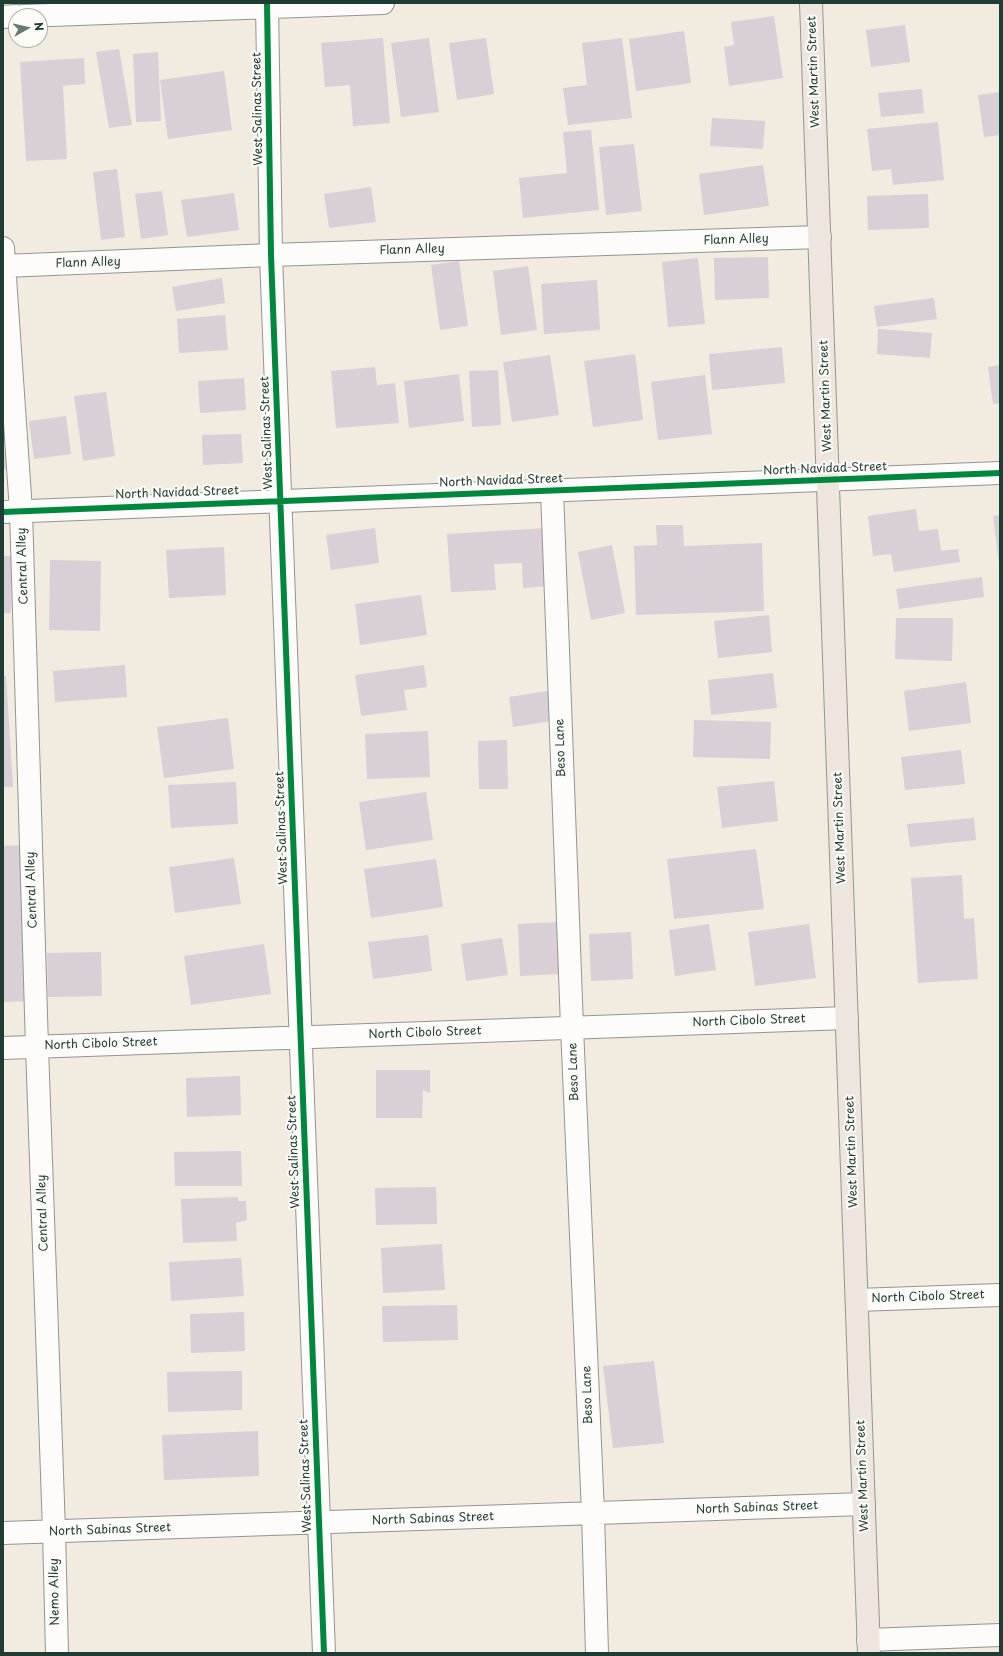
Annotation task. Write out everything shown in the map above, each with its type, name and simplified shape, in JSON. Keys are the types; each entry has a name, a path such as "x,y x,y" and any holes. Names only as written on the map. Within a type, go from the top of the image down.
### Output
{"main road":[{"name":"West Martin Street","path":"811,3 869,1646"}],"street":[{"path":"48,15 267,5 383,3"},
{"name":"West Salinas Street","path":"267,5 271,255 324,1653"},
{"name":"Flann Alley","path":"3,257 271,255 820,237"},
{"name":"Central Alley","path":"3,257 12,511 37,1047 54,1531"},
{"name":"North Navidad Street","path":"12,511 1000,473"},
{"name":"Beso Lane","path":"552,490 572,1027 593,1513 597,1653"},
{"name":"North Cibolo Street","path":"3,1048 847,1018"},
{"name":"North Cibolo Street","path":"857,1300 1000,1295"},
{"name":"North Sabinas Street","path":"3,1533 864,1504"},
{"name":"Nemo Alley","path":"54,1531 56,1653"},
{"path":"869,1646 1000,1635"}],"building":[{"path":"774,16 783,78 729,86 724,47 734,45 731,22"},
{"path":"905,25 910,62 871,67 866,30"},
{"path":"684,31 691,83 636,91 629,39"},
{"path":"383,38 390,123 353,126 350,85 325,87 321,43"},
{"path":"429,38 439,112 401,117 391,43"},
{"path":"486,38 494,94 457,100 449,43"},
{"path":"622,38 632,118 568,125 563,88 587,85 582,43"},
{"path":"119,49 132,125 109,128 96,52"},
{"path":"158,52 161,121 136,122 133,54"},
{"path":"84,58 85,84 63,86 67,159 26,161 20,62"},
{"path":"224,71 232,130 168,139 160,80"},
{"path":"922,89 924,113 881,117 878,93"},
{"path":"1000,92 1000,135 984,137 978,95"},
{"path":"712,118 765,121 763,149 710,146"},
{"path":"938,122 944,180 893,185 891,169 872,171 867,129"},
{"path":"591,130 599,210 523,218 519,178 567,173 563,132"},
{"path":"634,144 642,211 606,215 599,147"},
{"path":"763,165 769,206 704,215 699,174"},
{"path":"117,169 125,237 101,240 93,172"},
{"path":"371,187 376,222 329,228 324,194"},
{"path":"162,191 168,235 141,239 135,194"},
{"path":"234,193 239,230 187,237 181,200"},
{"path":"928,194 929,228 868,230 867,196"},
{"path":"768,257 769,298 715,300 714,258"},
{"path":"698,258 705,324 668,327 662,262"},
{"path":"459,261 468,326 440,330 431,265"},
{"path":"528,266 537,330 501,335 493,271"},
{"path":"222,278 225,303 176,311 172,287"},
{"path":"597,280 600,330 544,334 541,284"},
{"path":"934,298 937,319 877,327 874,306"},
{"path":"225,315 228,350 179,353 177,319"},
{"path":"878,329 932,333 930,358 877,354"},
{"path":"782,347 785,383 712,390 709,354"},
{"path":"635,354 643,420 593,427 584,361"},
{"path":"550,355 559,415 512,422 503,362"},
{"path":"1000,365 1000,403 993,404 988,367"},
{"path":"375,367 377,385 395,383 399,423 336,428 331,371"},
{"path":"498,370 501,425 472,427 469,371"},
{"path":"459,374 464,421 409,428 404,381"},
{"path":"705,375 712,434 658,440 651,382"},
{"path":"244,378 246,410 200,413 198,381"},
{"path":"106,392 115,456 83,461 74,396"},
{"path":"66,416 71,454 34,459 29,421"},
{"path":"241,434 243,463 203,465 202,435"},
{"path":"3,443 8,469 3,469"},
{"path":"916,509 919,531 938,529 941,551 958,549 960,562 894,572 891,554 873,556 868,516"},
{"path":"1000,515 1000,563 999,563 993,516"},
{"path":"656,525 683,525 684,546 762,543 764,611 636,615 634,546 657,545"},
{"path":"375,528 379,563 331,570 326,535"},
{"path":"547,528 550,586 523,588 522,563 494,564 496,590 451,592 447,534"},
{"path":"612,545 625,613 591,620 578,552"},
{"path":"224,547 226,595 169,598 166,550"},
{"path":"3,556 11,556 11,613 3,613"},
{"path":"50,560 101,561 100,631 49,630"},
{"path":"982,577 984,597 899,609 896,589"},
{"path":"421,595 427,635 360,645 355,604"},
{"path":"769,615 772,652 718,658 714,621"},
{"path":"896,618 953,618 952,661 895,659"},
{"path":"125,665 127,697 55,702 53,671"},
{"path":"424,665 427,687 404,690 407,710 361,716 355,675"},
{"path":"773,673 777,708 711,715 708,680"},
{"path":"3,676 6,676 13,787 3,787"},
{"path":"966,682 971,723 909,731 904,691"},
{"path":"548,691 552,721 513,727 509,697"},
{"path":"228,718 234,769 164,778 157,727"},
{"path":"694,720 771,722 770,759 693,757"},
{"path":"428,731 430,777 367,779 365,734"},
{"path":"507,740 508,789 479,789 478,741"},
{"path":"961,750 965,784 905,790 901,757"},
{"path":"774,781 778,821 722,828 717,787"},
{"path":"236,782 238,824 171,828 168,785"},
{"path":"426,792 433,840 366,850 359,802"},
{"path":"974,818 976,840 910,847 907,824"},
{"path":"22,845 28,1001 3,1002 3,846"},
{"path":"756,849 764,909 674,919 667,859"},
{"path":"234,858 241,904 175,913 169,867"},
{"path":"436,859 443,907 371,918 364,869"},
{"path":"962,875 964,919 974,918 978,979 918,983 911,878"},
{"path":"557,922 560,974 520,976 518,924"},
{"path":"709,924 716,970 675,976 669,930"},
{"path":"809,924 816,978 755,986 748,932"},
{"path":"631,932 633,979 591,981 589,934"},
{"path":"428,935 432,971 373,979 368,942"},
{"path":"502,938 508,975 466,981 461,944"},
{"path":"264,944 271,994 191,1005 184,956"},
{"path":"101,952 102,996 48,997 47,953"},
{"path":"376,1070 430,1070 430,1093 423,1090 422,1118 376,1118"},
{"path":"240,1076 241,1115 187,1117 186,1078"},
{"path":"241,1151 242,1186 175,1186 174,1152"},
{"path":"436,1187 437,1224 376,1225 375,1188"},
{"path":"238,1197 238,1201 246,1201 247,1220 236,1223 237,1241 183,1243 181,1199"},
{"path":"442,1244 445,1290 383,1293 381,1248"},
{"path":"241,1258 244,1296 171,1301 169,1262"},
{"path":"457,1305 458,1340 383,1342 382,1306"},
{"path":"244,1312 245,1351 191,1353 190,1314"},
{"path":"654,1361 664,1443 613,1448 603,1366"},
{"path":"242,1371 242,1410 168,1412 167,1372"},
{"path":"258,1431 259,1476 164,1480 162,1435"}],"cycle path":[{"path":"267,3 271,255 324,1653"},
{"path":"3,512 1000,473"}]}
